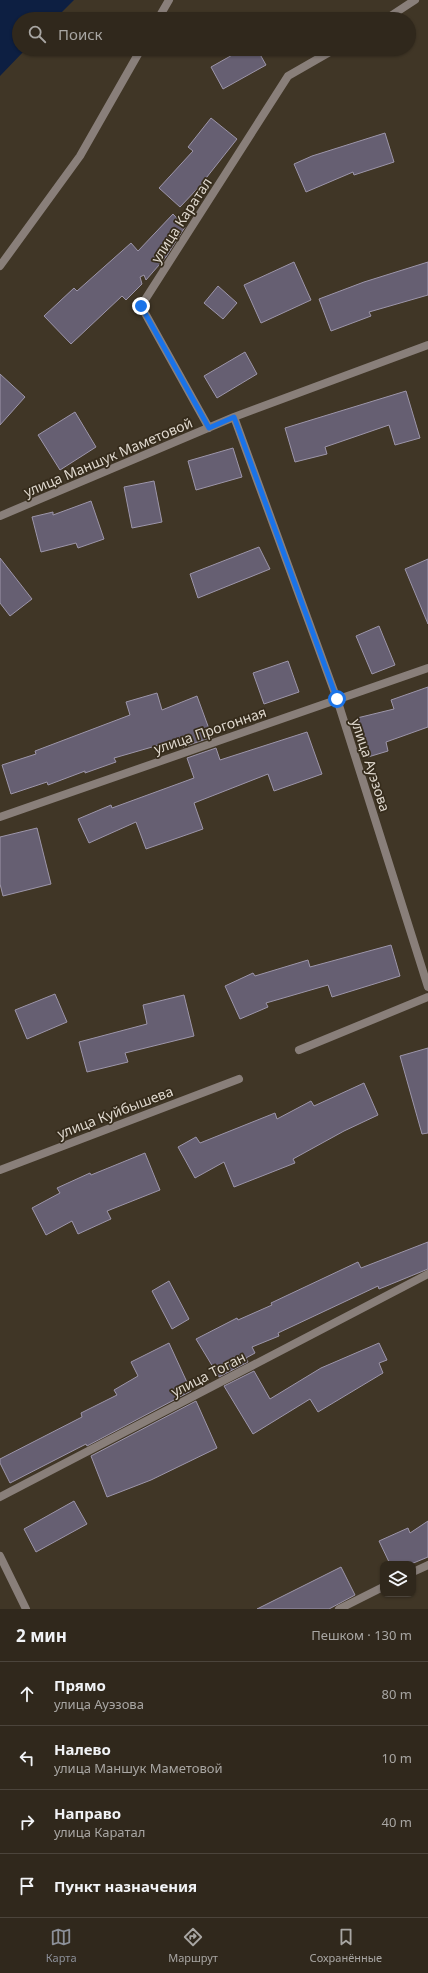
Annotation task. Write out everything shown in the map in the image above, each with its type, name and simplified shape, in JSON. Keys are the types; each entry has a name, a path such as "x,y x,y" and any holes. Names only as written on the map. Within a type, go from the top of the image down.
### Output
{"street":[{"path":"162,12 169,0"},
{"path":"397,12 415,0"},
{"path":"0,266 80,156 137,56"},
{"name":"улица Каратал","path":"209,428 141,306 288,76 323,56"},
{"name":"улица Маншук Маметовой","path":"0,516 234,417 428,345"},
{"name":"улица Ауэзова","path":"234,417 337,699 428,987"},
{"name":"улица Прогонная","path":"0,817 428,668"},
{"path":"299,1050 428,997"},
{"name":"улица Куйбышева","path":"0,1170 239,1079"},
{"name":"улица Тоган","path":"0,1497 428,1274"},
{"path":"0,1556 26,1609"},
{"path":"416,1571 428,1565"},
{"path":"339,1609 380,1588"}],"water":[{"path":"0,0 74,0 62,12 12,12 12,56 19,56 0,76"}],"building":[{"path":"231,56 261,56 266,65 223,89 211,67"},
{"path":"211,118 237,139 199,187 180,207 159,188 193,151 188,147"},
{"path":"385,133 394,162 354,175 353,172 306,192 294,164 312,156"},
{"path":"173,214 185,227 166,257 146,280 144,275 140,277 142,284 126,300 122,296 71,344 44,316 74,288 77,291 131,243 138,251"},
{"path":"294,262 311,300 261,323 244,285"},
{"path":"428,262 428,295 369,312 371,316 331,331 319,299 364,282"},
{"path":"218,286 237,303 223,319 204,303"},
{"path":"245,352 257,374 217,398 204,376"},
{"path":"0,374 25,397 0,425"},
{"path":"406,391 420,438 395,445 389,425 325,447 327,454 295,462 285,428"},
{"path":"75,412 96,447 60,470 38,435"},
{"path":"233,448 242,477 196,490 188,461"},
{"path":"154,481 162,522 132,528 124,487"},
{"path":"91,501 104,539 78,548 76,543 41,552 32,517 53,512 53,515"},
{"path":"259,547 270,569 198,598 190,574"},
{"path":"0,558 32,599 10,616 0,603"},
{"path":"428,559 428,624 405,569"},
{"path":"379,626 395,665 372,674 356,636"},
{"path":"288,661 299,692 264,704 253,673"},
{"path":"428,687 428,727 386,742 388,751 368,757 357,718 394,709 391,700"},
{"path":"157,693 162,710 197,696 212,737 183,747 180,739 114,758 116,762 85,773 85,771 48,785 47,782 11,794 2,765 36,754 35,751 130,715 126,702"},
{"path":"307,732 322,774 274,791 268,774 194,803 203,829 146,849 136,822 89,843 78,819 111,805 112,808 194,778 187,758 216,748 220,760"},
{"path":"37,828 51,884 3,896 0,884 0,837"},
{"path":"391,945 400,976 332,997 328,985 266,1003 268,1007 240,1019 225,986 253,973 255,976 308,960 310,967"},
{"path":"55,994 67,1022 27,1039 15,1010"},
{"path":"184,995 194,1036 125,1053 128,1062 87,1072 79,1042 147,1024 143,1005"},
{"path":"428,1048 428,1133 422,1134 400,1056"},
{"path":"364,1083 378,1115 344,1131 293,1159 295,1163 234,1187 224,1162 195,1178 178,1147 196,1137 200,1143 275,1113 277,1119 311,1101 314,1106"},
{"path":"145,1153 160,1190 107,1211 111,1219 78,1234 72,1221 46,1235 32,1208 60,1193 57,1188 90,1173 91,1175"},
{"path":"428,1242 428,1269 379,1289 378,1286 278,1333 279,1336 252,1347 255,1353 246,1358 248,1362 219,1377 196,1339 237,1318 238,1320 272,1305 271,1303 358,1262 361,1268"},
{"path":"169,1281 189,1319 172,1329 152,1291"},
{"path":"169,1343 191,1391 87,1446 86,1444 10,1483 0,1463 0,1459 82,1417 81,1413 117,1395 114,1390 138,1376 131,1362"},
{"path":"379,1343 387,1360 379,1363 383,1373 318,1412 310,1399 253,1434 224,1386 254,1371 270,1399 321,1368"},
{"path":"196,1401 217,1448 151,1480 107,1497 91,1456"},
{"path":"74,1501 87,1524 36,1552 24,1529"},
{"path":"428,1521 428,1557 416,1562 389,1561 379,1541 408,1528 410,1533"},
{"path":"341,1567 355,1595 329,1609 257,1609"}],"route":[{"path":"141,306 209,428 234,417 337,699"}]}
